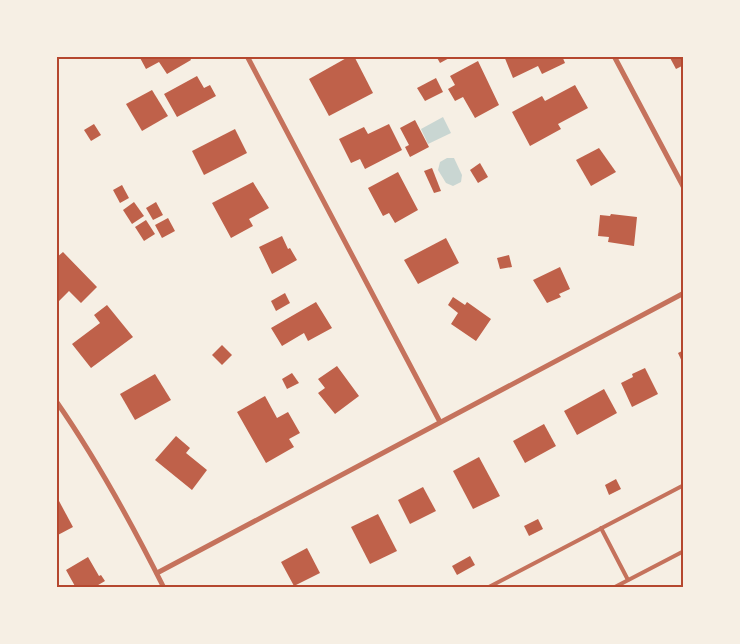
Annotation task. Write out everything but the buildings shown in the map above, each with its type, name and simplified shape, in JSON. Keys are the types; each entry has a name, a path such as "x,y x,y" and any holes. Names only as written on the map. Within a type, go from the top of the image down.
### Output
{"street":[{"path":"247,56 440,422"},
{"path":"614,56 684,188"},
{"path":"157,573 684,294"},
{"path":"56,401 85,445 146,551 164,588"}],"lane":[{"path":"487,588 684,485"},
{"path":"601,528 628,580"},
{"path":"613,588 684,551"}],"shaded area":[{"path":"443,117 451,133 428,144 421,129"},
{"path":"447,158 454,158 462,175 461,182 453,186 446,183 438,170 440,162"}]}
